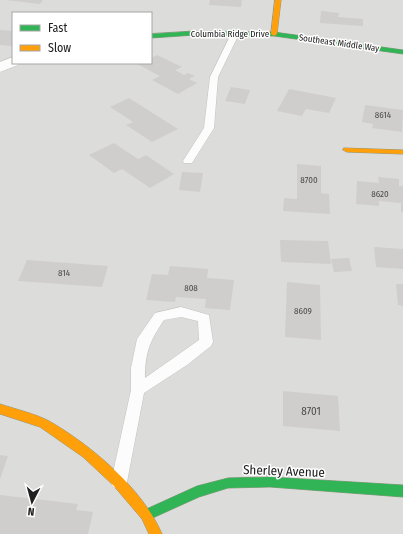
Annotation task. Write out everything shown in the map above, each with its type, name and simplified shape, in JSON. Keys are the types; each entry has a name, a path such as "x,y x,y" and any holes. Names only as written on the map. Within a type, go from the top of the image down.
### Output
{"street":[{"name":"Columbia Ridge Drive","path":"152,36 274,34 278,0"},
{"name":"Southeast Middle Way","path":"274,34 403,52"},
{"path":"347,150 403,152"},
{"path":"0,409 44,424 87,453 119,484 146,514 156,534"},
{"name":"Sherley Avenue","path":"146,514 196,492 228,483 270,482 403,491"}],"lane":[{"path":"188,161 209,128 214,78 235,34"},
{"path":"119,484 138,390 138,368 144,339 160,316 181,312 204,318 206,342 182,361 138,390"}],"shaded area":[{"path":"0,0 403,0 403,534 0,534"}],"building":[{"path":"6,0 43,0 40,4"},
{"path":"210,0 242,0 241,7 209,5"},
{"path":"321,11 339,13 338,17 363,19 363,26 320,23"},
{"path":"0,30 12,31 12,46 0,45"},
{"path":"157,55 182,67 175,70 184,75 188,73 195,76 189,79 197,83 178,94 152,80 160,76 137,64 152,64 152,58"},
{"path":"231,87 250,90 245,104 225,101"},
{"path":"289,89 336,98 329,113 306,109 302,116 277,111"},
{"path":"129,98 178,129 152,142 126,125 133,122 110,107"},
{"path":"365,105 403,110 402,132 372,128 373,124 362,122"},
{"path":"114,143 138,159 146,155 174,174 150,188 122,169 114,173 89,155"},
{"path":"297,164 321,166 321,193 329,194 330,214 283,211 284,198 297,199"},
{"path":"182,172 203,173 200,192 179,190"},
{"path":"378,177 399,179 399,186 403,186 403,212 401,212 401,203 379,201 379,206 356,204 357,181 379,183"},
{"path":"280,240 328,241 331,264 281,262"},
{"path":"374,247 403,249 403,269 376,267"},
{"path":"349,258 352,271 334,272 331,259"},
{"path":"27,260 108,266 102,287 18,281"},
{"path":"170,266 208,269 207,278 234,280 230,310 205,308 206,299 176,297 175,302 146,300 152,274 168,275"},
{"path":"287,282 320,285 321,340 285,337"},
{"path":"396,284 403,284 403,306 398,305"},
{"path":"283,391 338,396 340,431 283,426"},
{"path":"0,455 8,456 0,479"},
{"path":"0,495 78,504 76,510 93,512 88,534 0,534"}],"traffic: fast":[{"path":"152,36 195,33 274,34 403,52"},
{"path":"146,515 197,492 228,483 270,482 403,491"}],"traffic: slow":[{"path":"274,34 278,0"},
{"path":"347,150 403,152"},
{"path":"0,409 44,424 87,453 117,481 146,515 156,534"}]}
